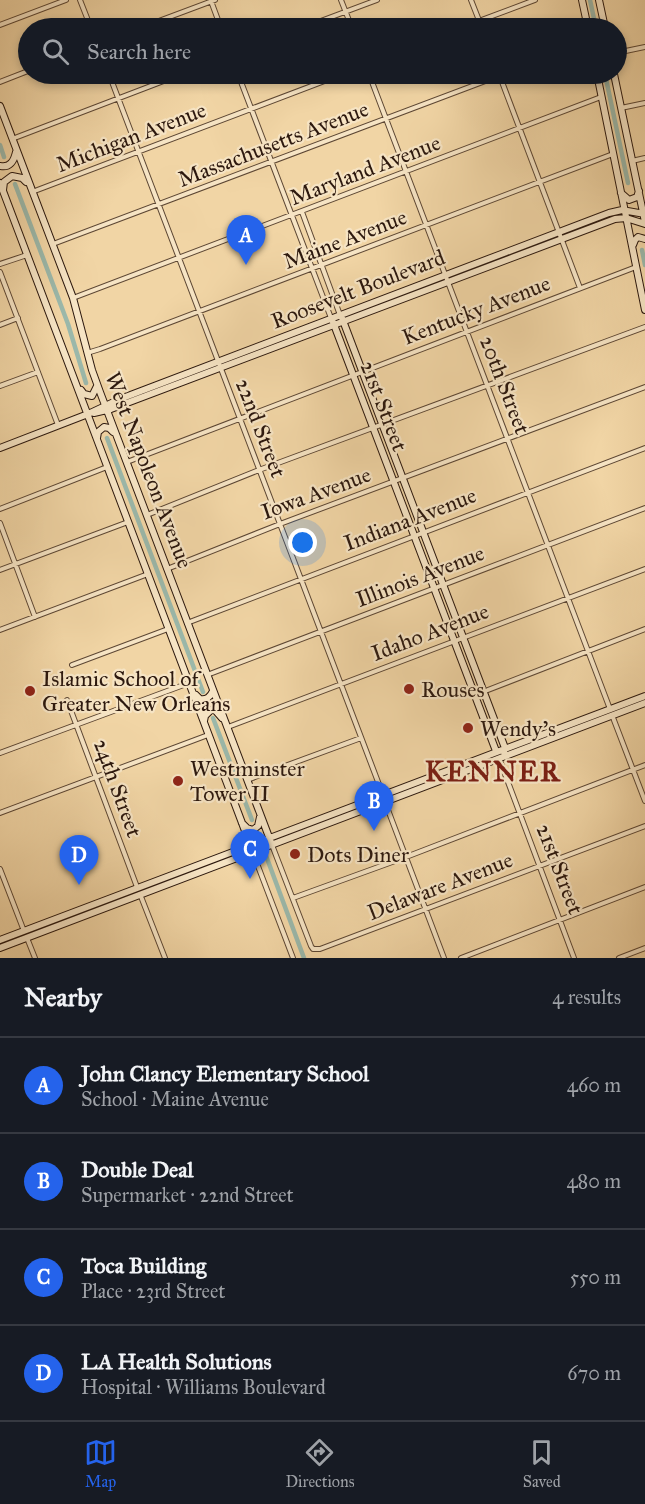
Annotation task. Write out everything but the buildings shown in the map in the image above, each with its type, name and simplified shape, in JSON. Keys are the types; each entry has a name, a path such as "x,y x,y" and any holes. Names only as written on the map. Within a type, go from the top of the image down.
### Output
{"main road":[{"path":"582,0 586,18"},
{"path":"601,0 604,18"},
{"path":"599,84 645,310"},
{"path":"616,84 645,218 626,218"},
{"name":"West Napoleon Avenue","path":"0,106 73,298 87,353 106,408 272,845"},
{"path":"0,166 13,162 16,152"},
{"path":"1,187 12,176 22,178 31,190"},
{"name":"West Napoleon Avenue","path":"1,187 253,852"},
{"path":"621,193 628,200 637,197 639,191"},
{"name":"Roosevelt Boulevard","path":"0,448 332,322 446,275 612,212 624,210 645,218"},
{"name":"Roosevelt Boulevard","path":"342,318 448,282 615,219 626,218"},
{"path":"632,249 634,240 640,237 645,239"},
{"name":"21st Street","path":"342,318 505,748"},
{"name":"21st Street","path":"332,322 498,755"},
{"path":"77,385 84,394 89,396 95,393 98,386"},
{"path":"97,438 98,432 104,427 109,428 117,437"},
{"path":"192,690 204,700 211,696 213,691"},
{"path":"1,945 138,891 272,845 384,798 395,790 599,720 628,702 645,696"},
{"path":"485,763 505,748 611,712 645,703"},
{"path":"204,723 205,716 210,710 215,710 226,724"},
{"path":"25,934 119,902 154,881 250,845 485,763 504,752 505,748"},
{"path":"240,821 253,830 258,826 261,815"}],"street":[{"path":"18,18 66,0"},
{"path":"80,0 87,18"},
{"path":"166,18 212,0 218,18"},
{"path":"341,0 348,18"},
{"path":"330,18 377,0"},
{"path":"471,0 478,18"},
{"path":"487,18 535,0"},
{"path":"0,25 18,18"},
{"path":"627,51 645,47"},
{"path":"0,81 18,75"},
{"name":"22nd Street","path":"113,84 444,958"},
{"path":"11,139 155,84"},
{"name":"21st Street","path":"242,84 332,322"},
{"name":"Michigan Avenue","path":"31,190 139,152 316,84"},
{"name":"20th Street","path":"373,84 645,801"},
{"name":"Massachusetts Avenue","path":"53,244 476,84"},
{"path":"505,84 580,288"},
{"name":"Maryland Avenue","path":"73,298 602,97"},
{"path":"621,108 645,103"},
{"name":"Maine Avenue","path":"87,353 613,154"},
{"path":"632,161 645,158"},
{"name":"21st Street","path":"302,212 342,318"},
{"path":"0,264 28,254"},
{"name":"Kentucky Avenue","path":"126,462 636,267"},
{"path":"0,272 58,425"},
{"path":"0,325 18,318"},
{"path":"147,515 259,470 645,327"},
{"path":"0,386 38,372"},
{"name":"Iowa Avenue","path":"167,569 280,524 645,387"},
{"name":"Indiana Avenue","path":"187,623 645,448"},
{"path":"0,509 108,467"},
{"name":"Illinois Avenue","path":"207,675 645,508"},
{"path":"0,570 128,522"},
{"path":"0,523 35,617"},
{"name":"Idaho Avenue","path":"226,724 341,684 645,569"},
{"path":"0,630 148,574"},
{"path":"72,665 169,628"},
{"path":"474,695 645,629"},
{"path":"0,753 189,682"},
{"name":"24th Street","path":"67,700 165,958"},
{"path":"0,813 208,735"},
{"path":"247,780 361,738"},
{"name":"21st Street","path":"498,755 574,958"},
{"path":"272,845 293,898 645,765"},
{"name":"Delaware Avenue","path":"293,898 313,949 320,949 645,826"},
{"path":"253,852 293,958"},
{"path":"0,869 35,958"},
{"path":"461,958 645,887"},
{"path":"619,958 645,948"}],"waterway":[{"path":"590,0 594,18"},
{"path":"607,84 628,183"},
{"path":"0,145 4,157"},
{"path":"15,184 68,324 86,383"},
{"path":"642,250 645,265"},
{"path":"107,438 203,692"},
{"path":"213,718 252,820"},
{"path":"265,853 304,958"}],"place":[{"name":"John Clancy Elementary School","path":"246,265"},
{"name":"Rouses","path":"409,689"},
{"name":"Islamic School of Greater New Orleans","path":"30,691"},
{"name":"Wendy's","path":"468,728"},
{"name":"Westminster Tower II","path":"178,781"},
{"name":"Double Deal","path":"374,831"},
{"name":"Dots Diner","path":"295,854"},
{"name":"Toca Building","path":"250,879"},
{"name":"LA Health Solutions","path":"79,885"}],"district":[{"name":"KENNER","path":"493,771"}]}
